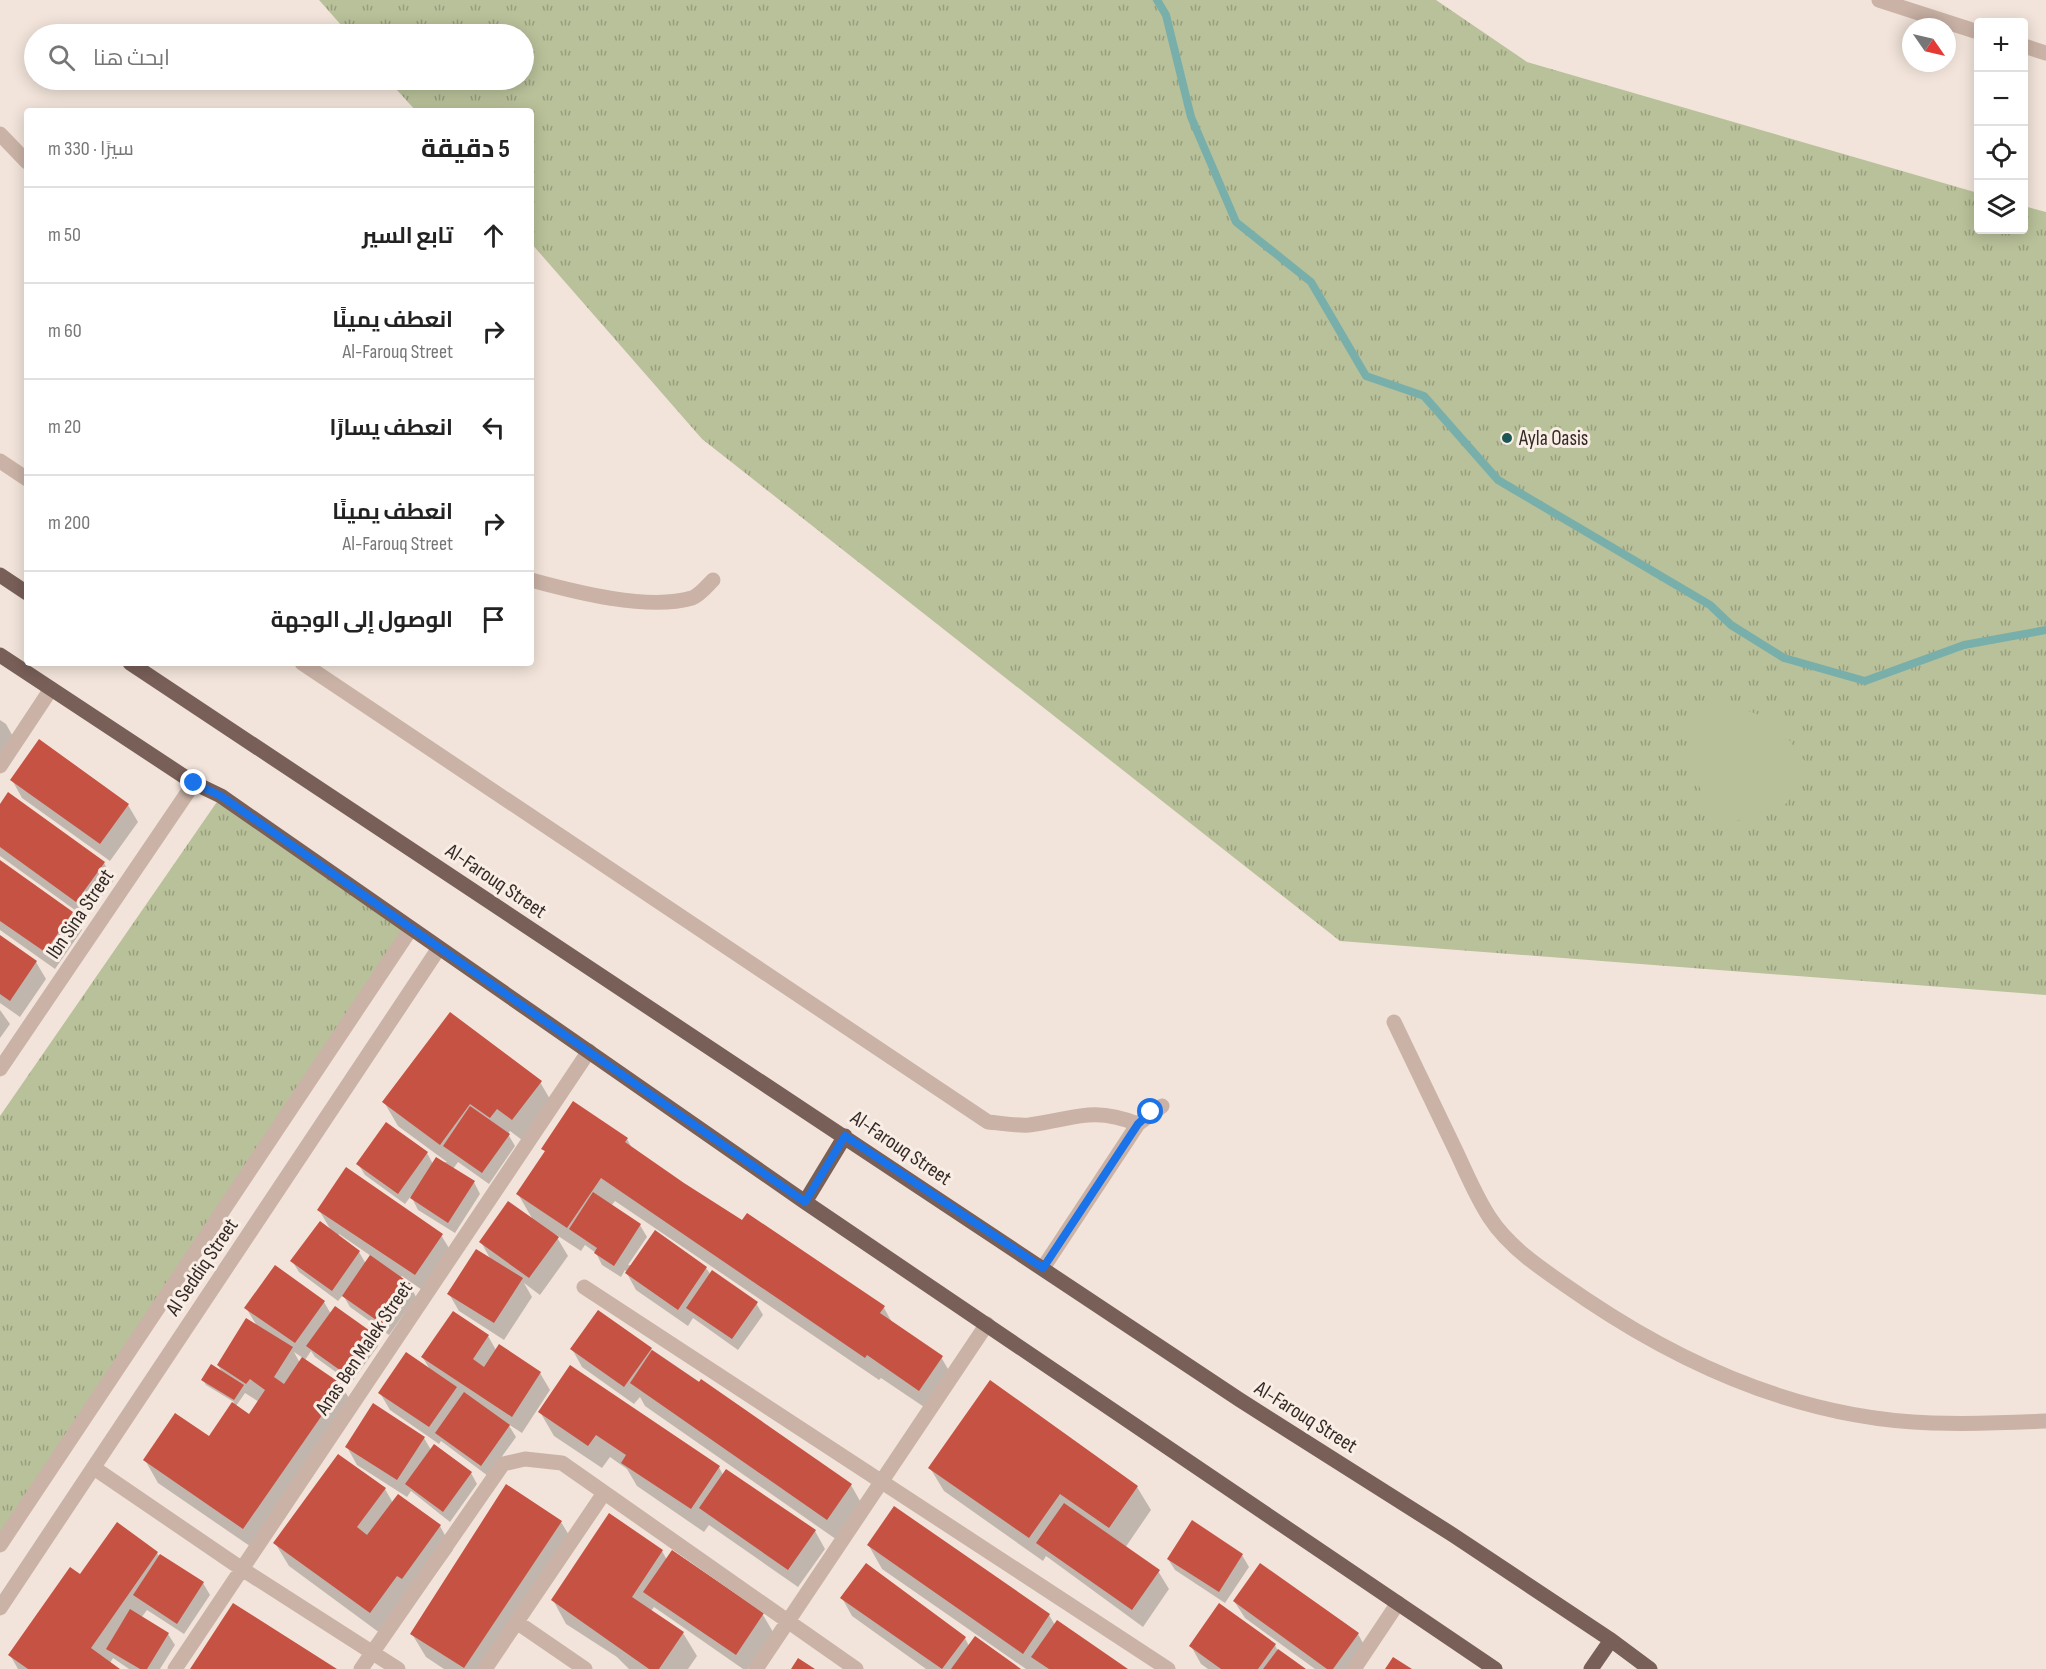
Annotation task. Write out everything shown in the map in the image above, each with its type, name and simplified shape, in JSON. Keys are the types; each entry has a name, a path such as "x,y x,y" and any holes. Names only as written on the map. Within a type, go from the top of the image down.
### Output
{"main road":[{"path":"0,575 24,591"},
{"path":"0,655 194,783 221,796 410,930 589,1051 805,1202 1495,1669"},
{"name":"Al-Farouq Street","path":"135,666 1240,1400 1611,1640 1650,1669"},
{"path":"805,1202 845,1136"},
{"path":"1591,1669 1611,1640"}],"street":[{"path":"1879,0 1974,31"},
{"path":"2028,47 2046,53"},
{"path":"0,134 24,159"},
{"path":"0,461 24,477"},
{"path":"534,581 603,596 647,601 695,597 714,580"},
{"path":"306,666 988,1122 1026,1125 1087,1113 1120,1117 1138,1124"},
{"path":"0,766 51,689"},
{"name":"Ibn Sina Street","path":"0,1069 194,783"},
{"name":"Al Seddiq Street","path":"0,1545 410,930"},
{"name":"Al Seddiq Street","path":"0,1608 439,948"},
{"path":"1394,1022 1490,1218 1505,1236 1528,1256 1603,1310 1677,1354 1716,1373 1792,1401 1849,1413 1931,1423 2046,1421"},
{"name":"Anas Ben Malek Street","path":"175,1669 589,1051"},
{"path":"1043,1268 1138,1124 1162,1106"},
{"path":"584,1287 1168,1669"},
{"path":"756,1669 987,1324"},
{"path":"361,1669 503,1464 525,1459 562,1463 856,1669"},
{"path":"94,1468 242,1569 398,1669"},
{"path":"485,1669 604,1493"},
{"path":"1354,1669 1398,1603"},
{"path":"518,1623 585,1669"}],"green space":[{"path":"319,0 1436,0 1527,62 1974,192 1974,234 2028,234 2028,207 2046,212 2046,995 1340,941 702,439 534,246 534,108 413,108 397,90 534,90 534,24 340,24"},
{"path":"1719,700 1775,721 1813,772 1782,808 1721,825 1691,772 1692,719"},
{"path":"221,796 410,930 0,1545 0,1116"}],"building":[{"path":"39,739 129,804 100,844 10,780"},
{"path":"8,792 105,862 76,902 0,847 0,804"},
{"path":"0,860 73,912 45,952 0,921"},
{"path":"0,935 37,961 10,1001 0,994"},
{"path":"450,1012 542,1081 512,1120 497,1109 490,1118 470,1104 440,1145 382,1102"},
{"path":"573,1101 628,1138 625,1142 684,1183 742,1220 747,1213 885,1306 880,1313 943,1356 919,1391 867,1355 865,1358 601,1178 567,1228 516,1194 545,1151 541,1149"},
{"path":"470,1106 510,1134 482,1173 443,1146"},
{"path":"386,1122 428,1152 398,1194 356,1164"},
{"path":"436,1157 475,1181 448,1223 410,1198"},
{"path":"346,1167 443,1234 415,1275 317,1210"},
{"path":"593,1192 641,1224 614,1266 594,1253 597,1248 569,1229"},
{"path":"508,1201 559,1237 529,1278 479,1242"},
{"path":"320,1221 360,1251 332,1291 290,1261"},
{"path":"655,1230 707,1267 678,1310 625,1273"},
{"path":"476,1249 523,1278 494,1323 447,1294"},
{"path":"370,1255 411,1284 382,1324 342,1296"},
{"path":"275,1265 325,1301 295,1343 244,1308"},
{"path":"712,1270 758,1302 732,1339 686,1308"},
{"path":"335,1306 373,1333 344,1373 306,1346"},
{"path":"598,1310 652,1348 624,1387 570,1349"},
{"path":"453,1311 489,1335 473,1359 484,1367 499,1344 541,1372 512,1417 421,1357"},
{"path":"246,1318 293,1347 274,1377 284,1384 302,1357 343,1385 243,1529 143,1460 175,1413 209,1436 232,1402 249,1414 265,1390 250,1379 246,1384 217,1365"},
{"path":"652,1350 699,1382 701,1379 852,1484 827,1520 630,1383"},
{"path":"406,1352 457,1387 429,1427 378,1393"},
{"path":"211,1364 244,1385 234,1400 201,1380"},
{"path":"570,1365 720,1466 691,1509 621,1463 626,1455 596,1435 588,1446 538,1412"},
{"path":"990,1380 1138,1486 1109,1528 1060,1494 1029,1538 928,1468"},
{"path":"464,1392 510,1425 481,1466 435,1433"},
{"path":"373,1403 425,1437 397,1480 345,1447"},
{"path":"434,1444 472,1472 443,1512 405,1484"},
{"path":"338,1454 386,1488 357,1527 367,1535 398,1494 441,1525 402,1579 397,1576 370,1613 273,1543"},
{"path":"726,1469 816,1530 788,1570 699,1508"},
{"path":"506,1484 562,1521 464,1668 410,1634"},
{"path":"1064,1503 1160,1570 1132,1610 1036,1543"},
{"path":"894,1506 1050,1614 1023,1654 867,1545"},
{"path":"609,1513 663,1550 632,1597 684,1632 659,1669 649,1669 551,1600"},
{"path":"1192,1520 1243,1554 1219,1592 1167,1559"},
{"path":"117,1522 158,1552 91,1648 120,1669 28,1669 8,1655 70,1567 80,1574"},
{"path":"672,1550 764,1613 736,1655 643,1592"},
{"path":"160,1554 204,1582 177,1624 133,1595"},
{"path":"866,1563 966,1637 942,1669 840,1598"},
{"path":"1260,1563 1359,1633 1333,1669 1327,1669 1233,1601"},
{"path":"233,1603 337,1669 190,1669"},
{"path":"1219,1603 1276,1644 1258,1669 1221,1669 1189,1646"},
{"path":"130,1609 169,1633 147,1669 140,1669 106,1649"},
{"path":"1057,1620 1128,1669 1049,1669 1031,1657"},
{"path":"975,1636 1021,1669 951,1669"},
{"path":"1278,1649 1306,1669 1263,1669"},
{"path":"1393,1657 1412,1669 1385,1669"},
{"path":"798,1658 815,1669 791,1669"}],"waterway":[{"path":"1157,0 1166,15 1191,117 1236,222 1311,282 1366,376 1424,396 1498,480 1710,605 1731,625 1784,658 1865,681 1964,645 2046,630"}],"place":[{"name":"Ayla Oasis","path":"1507,438"}],"route":[{"path":"194,783 221,796 339,881 589,1051 805,1202 845,1136 1043,1268 1138,1124 1151,1112"}]}
